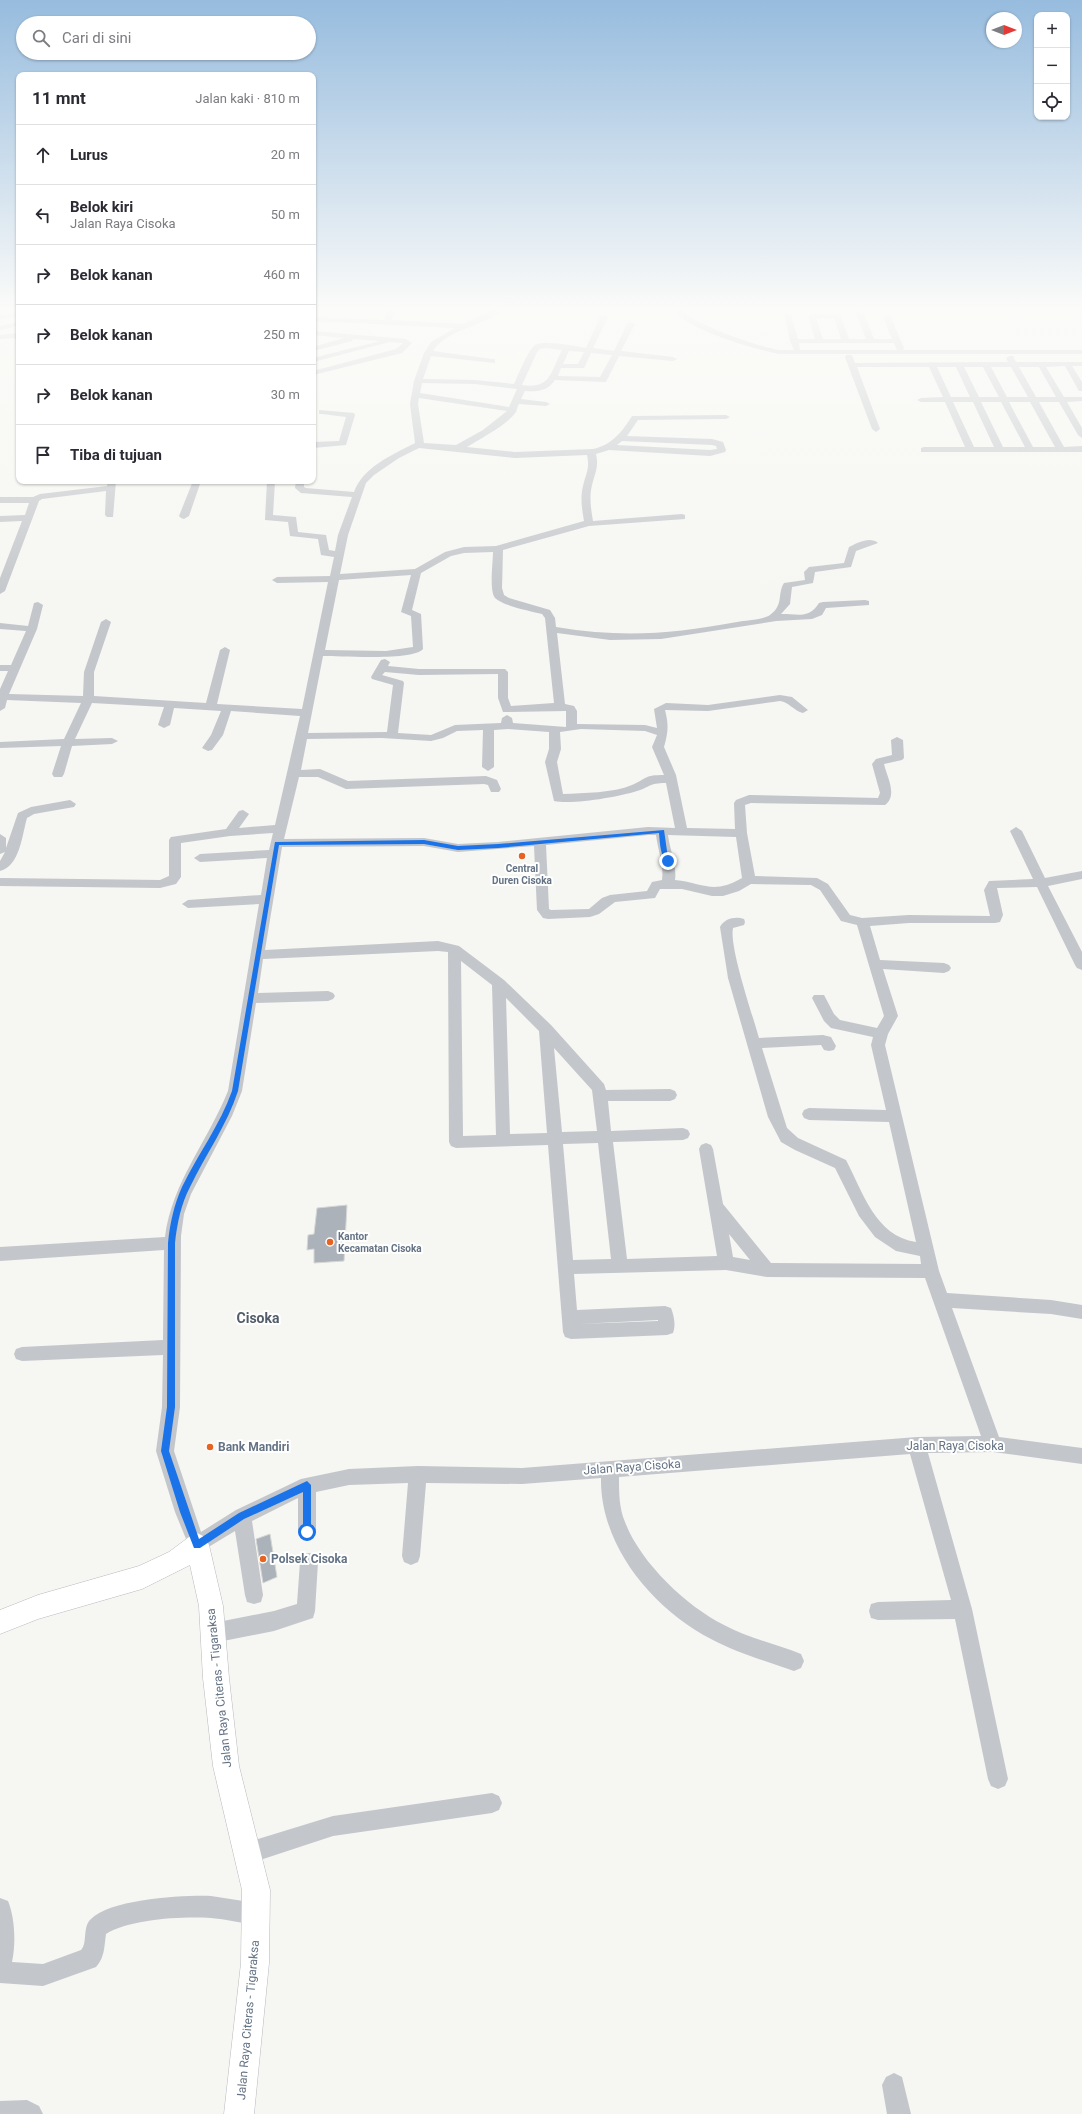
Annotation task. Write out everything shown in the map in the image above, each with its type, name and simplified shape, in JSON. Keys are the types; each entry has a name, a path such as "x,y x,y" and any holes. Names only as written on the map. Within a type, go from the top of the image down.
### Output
{"main road":[{"path":"0,1622 38,1607 142,1577 176,1560 197,1545"},
{"name":"Jalan Raya Citeras - Tigaraksa","path":"197,1545 211,1606 226,1766 256,1890 255,1963 239,2114"}],"street":[{"path":"415,408 420,436 418,446"},
{"path":"498,408 513,410"},
{"path":"868,408 876,429"},
{"path":"952,408 971,450"},
{"path":"980,408 1000,450"},
{"path":"1008,408 1030,450"},
{"path":"1037,408 1061,449"},
{"path":"1066,408 1082,435"},
{"path":"458,448 486,432 513,410"},
{"path":"316,445 342,443 351,415 322,412"},
{"path":"609,447 622,438 635,418 726,417"},
{"path":"197,1545 184,1512 165,1451 171,1407 172,1243 174,1220 186,1187 228,1112 235,1091 280,829 294,774 320,654 343,535 357,495 362,482 371,473 396,456 418,446 458,448 515,455 591,452 609,447 710,453 722,450 720,444 712,442 622,438"},
{"path":"924,450 1082,449"},
{"path":"589,523 585,502 587,486 594,465 591,452"},
{"path":"0,500 35,500 40,497 111,484 110,514"},
{"path":"184,516 196,484"},
{"path":"271,484 268,518 294,520 293,534 323,537 324,552 339,554"},
{"path":"300,484 299,488 304,491 357,495"},
{"path":"0,589 35,500"},
{"path":"277,580 335,578 417,572 448,554 464,550 498,549 502,546 589,523 596,524 682,517"},
{"path":"0,519 28,518"},
{"path":"772,619 785,604 787,586 810,581 809,572 812,569 848,565 852,549 873,543"},
{"path":"498,549 497,588 499,596 505,600 546,612 550,618 560,706"},
{"path":"414,672 418,649 416,614 406,612 417,572"},
{"path":"552,629 601,636 646,637 697,632 772,619 812,616 818,614 823,605 865,603"},
{"path":"38,605 32,629 25,642 16,668 1,701 88,700 306,713"},
{"path":"58,774 68,742 88,700 90,687 89,672 106,622"},
{"path":"0,626 32,629"},
{"path":"320,654 390,653 408,652 418,649"},
{"path":"211,707 225,650"},
{"path":"390,653 376,677 399,683 392,735"},
{"path":"0,668 16,668"},
{"path":"381,668 414,672 501,671 503,672 503,698 507,710 508,726"},
{"path":"658,747 663,733 663,722 659,709 664,706 708,708 780,698 788,699 803,710"},
{"path":"164,725 170,704"},
{"path":"507,710 560,706 570,708 572,711 571,728"},
{"path":"208,748 217,735 226,708"},
{"path":"302,736 392,735 431,738 439,736 455,728 489,726 554,729 581,726 645,728 663,733"},
{"path":"488,767 489,726"},
{"path":"645,728 648,737 658,747 670,779 682,831"},
{"path":"554,729 555,749 551,762 558,798 593,796 635,788 650,779 670,779"},
{"path":"749,880 741,833 740,803 749,799 880,802 885,799 886,794 878,764 880,761 898,758 897,740"},
{"path":"0,745 112,741"},
{"path":"294,774 320,773 346,785 486,780 493,783 495,789"},
{"path":"0,867 8,861 22,816 31,811 70,804"},
{"path":"230,832 242,814"},
{"path":"0,882 160,884 172,881 175,877 175,840 230,832 280,829"},
{"path":"200,858 276,849 424,842 458,848 662,831 741,833"},
{"path":"662,831 664,851 670,868 668,883"},
{"path":"1016,831 1040,883 1082,965"},
{"path":"0,838 0,850"},
{"path":"540,842 543,910 548,915 593,912 606,901 623,897 651,895 655,885 668,883 717,893 736,889 749,880 813,881 824,887 846,918 862,922 909,919 990,920 995,919 997,914 990,890 992,884 1040,883 1082,875"},
{"path":"188,904 267,899"},
{"path":"739,922 729,924 726,927 726,934 736,978 775,1117 782,1133 792,1142 833,1157 841,1164 871,1222 885,1236 901,1246 926,1250"},
{"path":"862,922 891,1016 880,1034 878,1045 926,1250 941,1300 993,1444"},
{"path":"258,955 438,946 454,949 499,983 546,1029 598,1088 620,1266"},
{"path":"454,949 456,1142 683,1134"},
{"path":"875,964 944,968"},
{"path":"499,983 503,1140"},
{"path":"252,998 328,996"},
{"path":"819,998 829,1017 836,1024 880,1034"},
{"path":"546,1029 571,1332 667,1328 665,1313 570,1317"},
{"path":"755,1042 823,1040 826,1041 829,1046"},
{"path":"600,1096 670,1095"},
{"path":"809,1114 895,1116"},
{"path":"706,1149 726,1262"},
{"path":"716,1207 767,1270"},
{"path":"0,1254 172,1243"},
{"path":"566,1267 726,1262 767,1270 932,1271"},
{"path":"941,1300 1051,1307 1082,1312"},
{"path":"22,1354 172,1347"},
{"name":"Jalan Raya Cisoka","path":"197,1545 242,1516 307,1485 349,1477 418,1474 522,1476 917,1445 993,1444 1082,1456"},
{"path":"917,1445 934,1514 944,1541 963,1609 998,1779"},
{"path":"610,1469 612,1508 616,1525 627,1548 639,1565 686,1611 717,1632 794,1661"},
{"path":"411,1556 418,1474"},
{"path":"307,1485 307,1532"},
{"path":"242,1516 254,1595"},
{"path":"213,1633 274,1621 306,1610 309,1562"},
{"path":"878,1611 963,1609"},
{"path":"248,1853 333,1826 492,1803"},
{"path":"0,1972 44,1975 88,1959 93,1954 98,1928 103,1922 121,1916 170,1909 210,1907 256,1914"},
{"path":"0,1909 3,1952 0,1965"},
{"path":"894,2085 899,2114"},
{"path":"0,2113 28,2112 31,2114"}],"building":[{"name":"Kantor Kecamatan Cisoka","path":"347,1205 344,1261 314,1263 314,1249 307,1250 308,1235 314,1234 317,1208"},
{"name":"Polsek Cisoka","path":"270,1534 277,1577 263,1583 256,1539"}],"place":[{"name":"Central Duren Cisoka","path":"522,856"},
{"name":"Kantor Kecamatan Cisoka","path":"330,1242"},
{"name":"Bank Mandiri","path":"210,1447"},
{"name":"Polsek Cisoka","path":"263,1559"}],"district":[{"name":"Cisoka","path":"258,1318"}],"route":[{"path":"307,1532 307,1485 242,1516 197,1545 184,1512 165,1451 171,1407 172,1243 174,1220 186,1187 228,1112 235,1091 277,843 424,842 458,848 498,846 648,831 662,831 664,851 668,861"}]}
